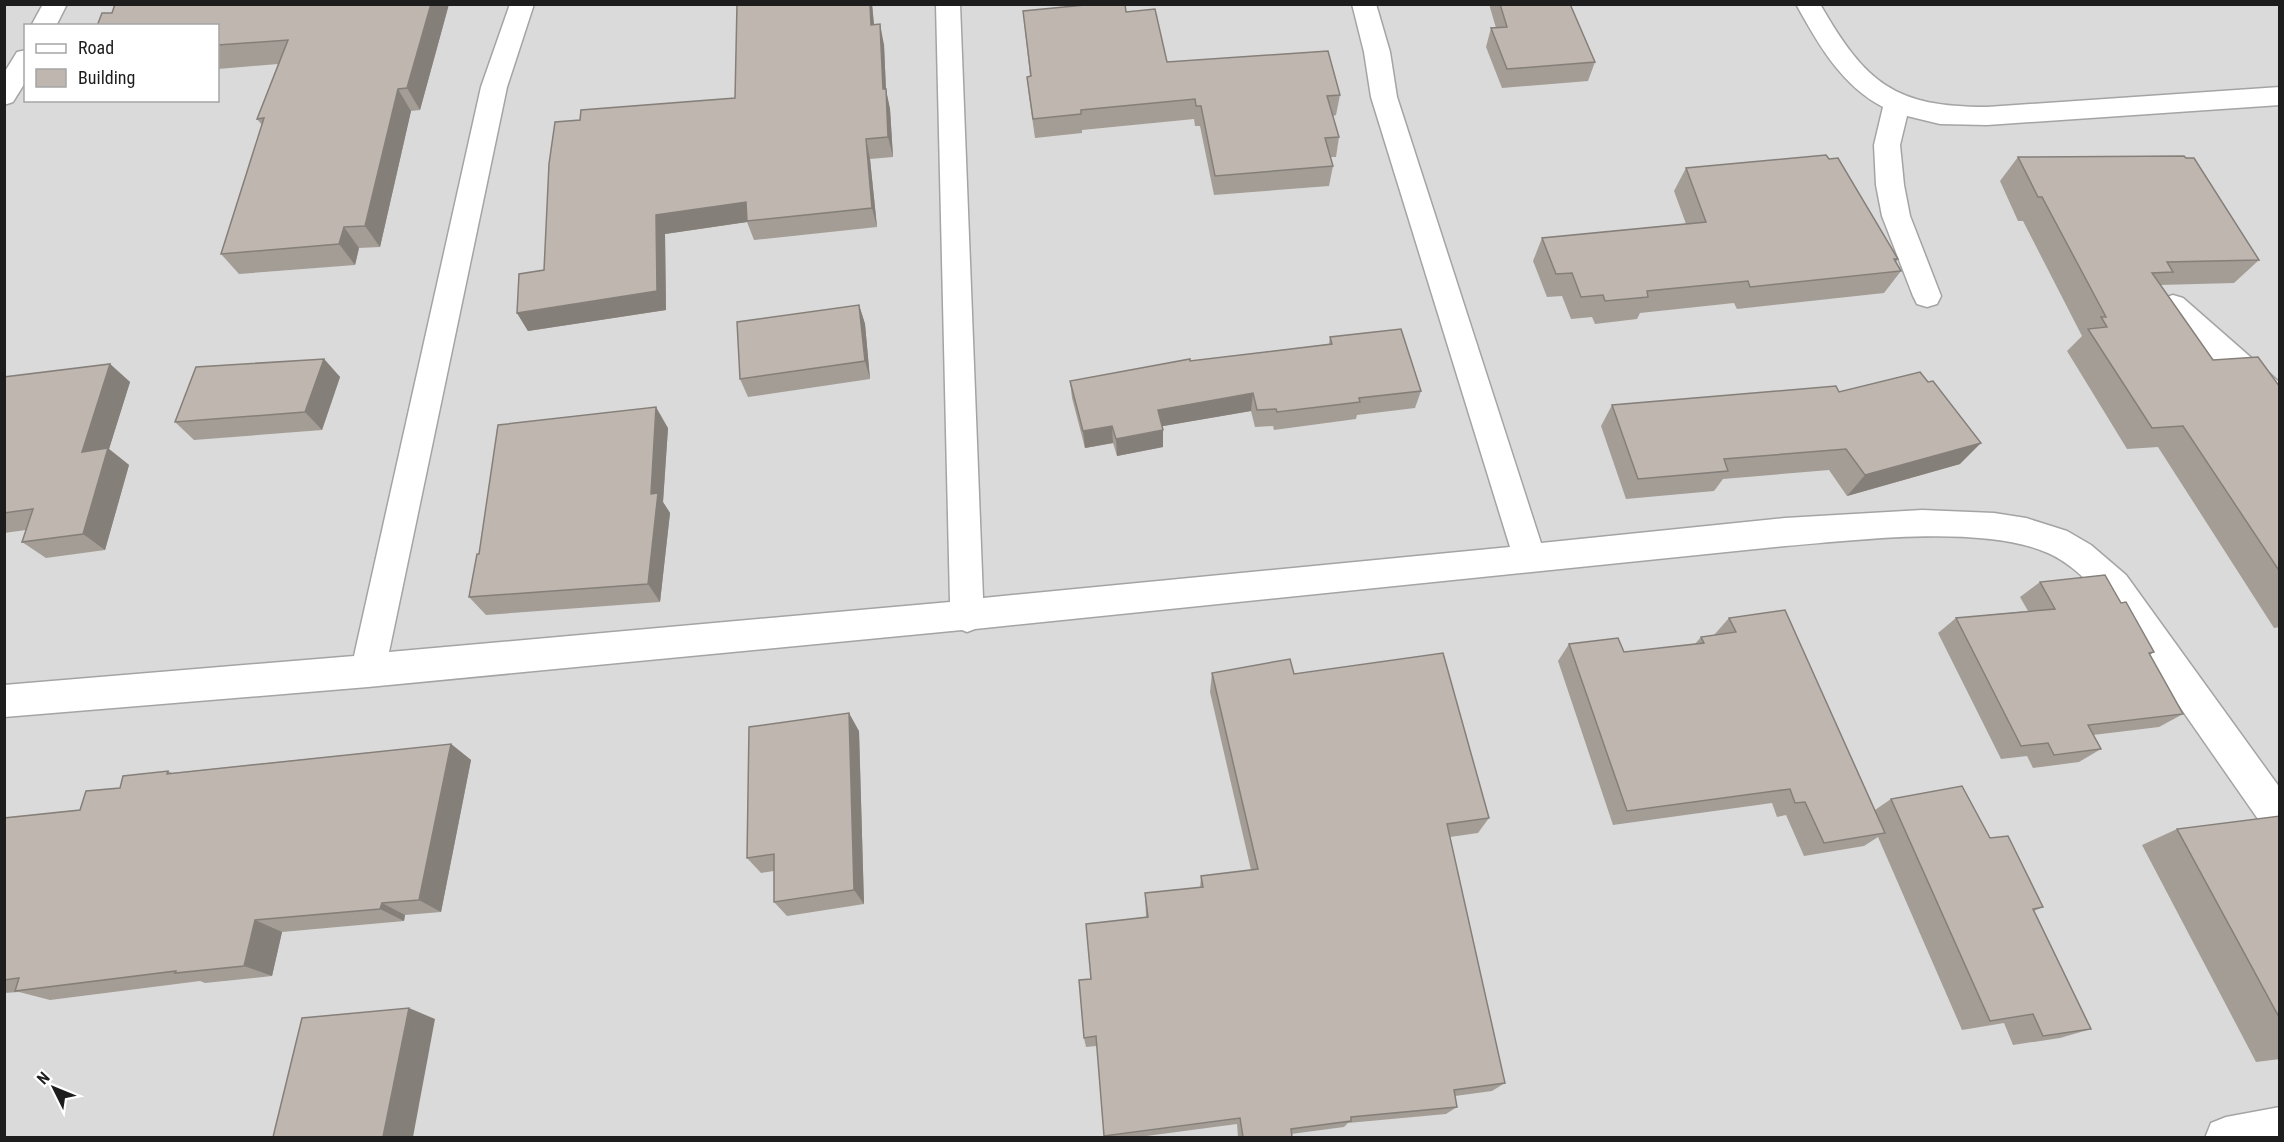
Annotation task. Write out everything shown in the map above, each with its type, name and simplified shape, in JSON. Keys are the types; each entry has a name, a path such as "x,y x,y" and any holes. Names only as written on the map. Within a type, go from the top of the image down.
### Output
{"street":[{"path":"44,24 55,4"},
{"path":"368,671 494,87 522,4"},
{"path":"948,4 967,616"},
{"path":"1364,4 1377,52 1384,97 1530,559"},
{"path":"1808,4 1848,65 1873,89 1897,104 1925,113 1979,116 2280,96"},
{"path":"4,96 24,61"},
{"path":"1897,104 1887,145 1890,185 1896,216 1927,296"},
{"path":"2173,306 2280,400"},
{"path":"4,701 368,671 967,616 1785,532 1872,526 1974,525 2024,533 2055,541 2083,556 2114,585 2280,819"},
{"path":"2226,1137 2280,1128"}],"shaded area":[{"path":"5,5 2279,5 2279,1137 5,1137"}],"building":[{"path":"115,4 431,4 407,88 398,89 365,226 344,227 339,244 221,254 264,118 257,119 288,40 219,45 219,24 98,24 102,13 112,13"},
{"path":"737,4 870,4 871,25 880,24 888,137 866,139 872,208 747,221 746,202 656,215 657,291 517,313 519,274 544,270 549,164 555,122 580,120 581,110 735,98"},
{"path":"1095,4 1125,4 1126,12 1155,9 1167,62 1328,51 1340,95 1327,96 1339,137 1325,138 1333,166 1215,176 1201,106 1196,106 1195,99 1081,110 1081,114 1033,119 1027,77 1031,76 1023,11"},
{"path":"1500,4 1570,4 1595,62 1507,69 1491,28 1507,27"},
{"path":"1826,155 1829,159 1838,158 1898,259 1894,259 1901,271 1750,287 1748,281 1647,291 1648,297 1605,301 1603,295 1581,297 1572,273 1556,274 1542,238 1706,222 1686,168"},
{"path":"2184,156 2194,158 2259,260 2167,262 2173,272 2152,273 2213,360 2258,357 2280,387 2280,572 2183,426 2152,428 2088,329 2107,327 2101,317 2106,317 2018,157"},
{"path":"859,305 865,361 740,379 737,322"},
{"path":"1401,329 1421,391 1359,398 1360,402 1277,412 1276,409 1257,410 1253,393 1158,410 1163,430 1116,439 1112,426 1083,431 1070,381 1190,359 1190,361 1332,344 1330,337"},
{"path":"324,359 305,412 175,422 196,367"},
{"path":"110,364 82,452 108,448 83,534 22,542 33,509 4,513 4,377"},
{"path":"1920,372 1928,382 1933,381 1981,443 1865,475 1846,449 1724,459 1728,471 1638,479 1612,405 1836,386 1839,392"},
{"path":"656,407 651,494 658,493 648,584 469,597 477,554 479,554 498,425"},
{"path":"2105,575 2121,603 2126,602 2154,652 2149,653 2183,714 2088,725 2101,749 2054,755 2048,743 2021,746 1956,618 2055,609 2040,582"},
{"path":"1785,610 1885,833 1824,843 1805,802 1795,803 1790,789 1627,811 1569,644 1618,638 1624,652 1704,643 1701,637 1736,632 1729,618"},
{"path":"1443,653 1489,818 1447,824 1505,1083 1454,1090 1457,1107 1351,1117 1351,1121 1291,1129 1292,1137 1243,1137 1240,1118 1104,1136 1096,1036 1084,1038 1079,980 1091,979 1086,924 1148,917 1145,893 1203,887 1201,876 1258,869 1212,673 1290,659 1294,674"},
{"path":"849,713 854,890 774,902 774,854 747,858 749,727"},
{"path":"451,744 419,900 382,903 380,909 255,920 244,966 175,973 176,971 15,991 19,978 4,980 4,818 80,810 86,791 120,788 123,776 168,771 167,774"},
{"path":"1962,786 1990,838 2008,836 2043,907 2033,909 2091,1029 2043,1036 2033,1014 1990,1021 1891,799"},
{"path":"2280,816 2280,1019 2177,829"},
{"path":"409,1008 383,1137 273,1137 302,1018"}]}
